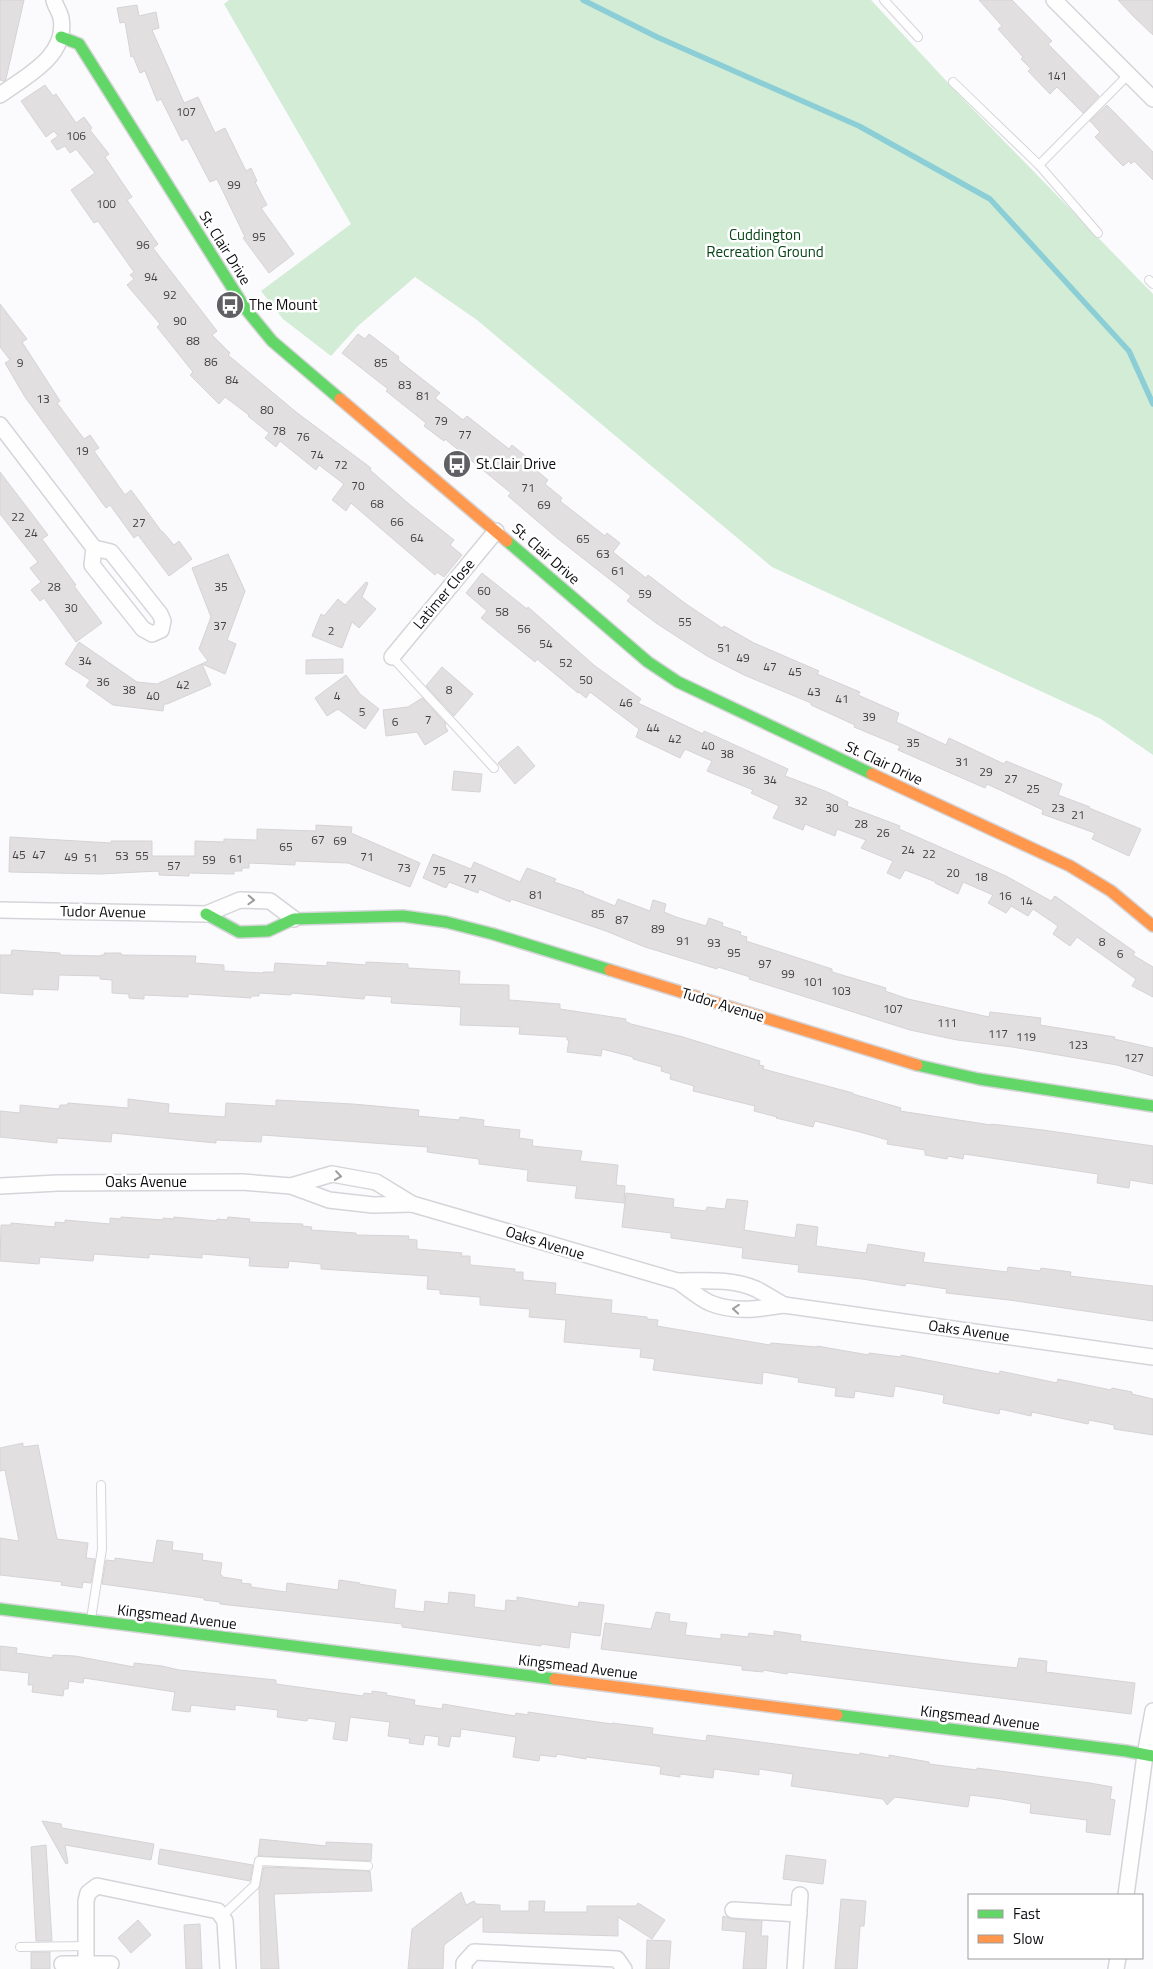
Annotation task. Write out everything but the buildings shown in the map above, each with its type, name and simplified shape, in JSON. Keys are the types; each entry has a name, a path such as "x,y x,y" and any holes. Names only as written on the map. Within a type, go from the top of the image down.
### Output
{"street":[{"path":"0,94 54,53 61,37 61,17 54,0"},
{"path":"1054,0 1153,99"},
{"name":"St. Clair Drive","path":"61,37 79,44 245,308 272,341 496,530 648,662 678,682 1070,866 1111,891 1153,926"},
{"path":"0,425 94,548 112,552 160,614 162,621 161,630 152,634 143,629 92,564 94,548"},
{"name":"Latimer Close","path":"392,657 496,530"},
{"name":"Tudor Avenue","path":"0,910 206,914 240,900 270,901 294,920"},
{"name":"Tudor Avenue","path":"206,914 239,932 268,931 294,920 403,916 446,922 493,934 926,1068 978,1079 1153,1106"},
{"name":"Oaks Avenue","path":"291,1186 332,1174 376,1182 412,1204 677,1281 717,1280 737,1283 757,1289 784,1306"},
{"name":"Oaks Avenue","path":"0,1186 58,1183 242,1182 291,1186 329,1200 373,1205 412,1204"},
{"name":"Oaks Avenue","path":"677,1281 709,1303 728,1309 752,1311 784,1306 1153,1357"},
{"name":"Kingsmead Avenue","path":"0,1609 1126,1751 1149,1756"},
{"path":"1126,1894 1149,1756 1153,1711"},
{"path":"86,1964 86,1901 88,1893 97,1886 218,1911 225,1921 228,1969"},
{"path":"795,1969 800,1895"},
{"path":"733,1910 799,1914"},
{"path":"464,1969 464,1963 474,1952 617,1959 624,1969"},
{"path":"62,1964 110,1964"}],"lane":[{"path":"884,0 918,37"},
{"path":"1039,165 1128,75"},
{"path":"953,82 1039,165 1098,233"},
{"path":"392,657 494,768"},
{"path":"91,1621 102,1549 100,1486"},
{"path":"222,1916 255,1885 259,1862 368,1866"},
{"path":"20,1947 86,1946"}],"green space":[{"name":"Cuddington Recreation Ground","path":"229,0 871,0 965,101 1153,294 1153,755 1101,719 772,567 477,320 415,277 358,326 331,356 283,319 261,291 351,224 224,4"}],"waterway":[{"path":"583,0 657,37 859,126 990,199 1129,351 1153,404"}],"traffic: fast":[{"path":"61,37 79,44 245,308 272,341 340,399"},
{"path":"507,541 648,662 678,682 872,774"},
{"path":"206,914 239,932 268,931 294,919 403,916 446,922 493,934 610,970"},
{"path":"917,1065 979,1079 1153,1106"},
{"path":"0,1609 555,1679"},
{"path":"837,1715 1153,1756"}],"traffic: slow":[{"path":"340,399 507,541"},
{"path":"872,774 1070,866 1111,891 1153,926"},
{"path":"610,970 917,1065"},
{"path":"555,1679 837,1715"}],"place":[{"name":"The Mount","path":"230,305"},
{"name":"St.Clair Drive","path":"457,464"}]}
